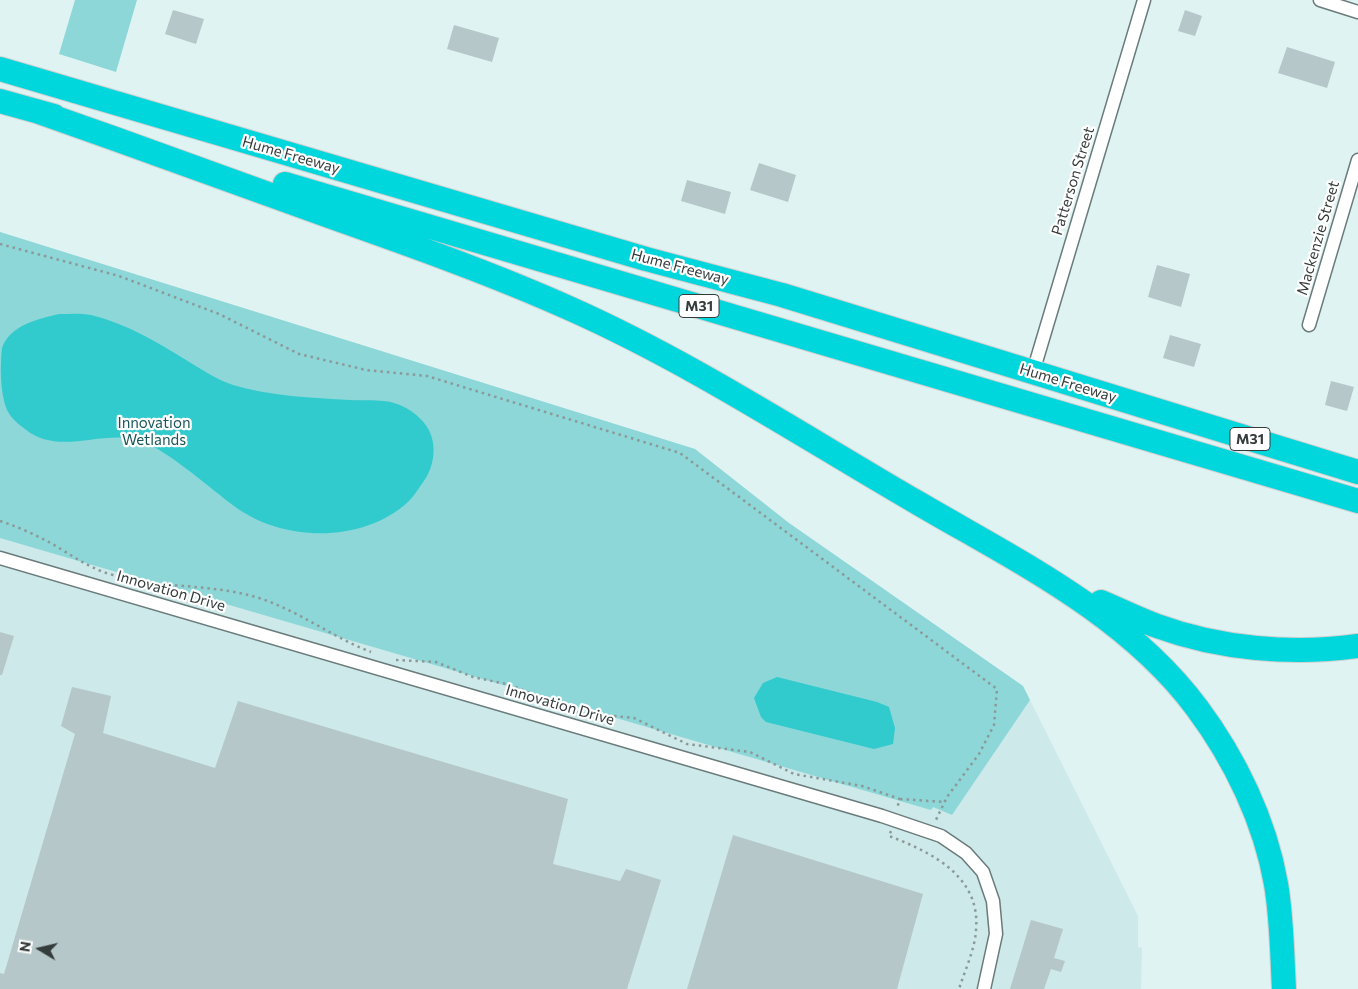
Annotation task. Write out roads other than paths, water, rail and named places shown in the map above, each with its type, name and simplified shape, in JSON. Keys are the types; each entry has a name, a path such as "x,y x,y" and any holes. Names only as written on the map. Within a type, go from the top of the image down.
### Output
{"highway":[{"name":"Hume Freeway","path":"0,69 646,259 782,294 1358,472"},
{"name":"Hume Freeway","path":"0,101 1358,501"},
{"path":"39,112 424,250 573,310 690,370 1049,579 1119,628 1141,647 1190,698 1214,734 1250,798 1270,859 1280,912 1284,989"},
{"path":"1286,450 1358,463"},
{"path":"1049,579 1160,627 1212,641 1272,649 1312,651 1358,646"}],"street":[{"name":"Patterson Street","path":"1033,372 1144,0"},
{"path":"1320,0 1358,12"},
{"name":"Mackenzie Street","path":"1310,326 1358,160"},
{"name":"Innovation Drive","path":"0,558 882,816 941,836 966,852 983,872 993,901 996,934 984,989"}],"park label":[{"name":"Innovation Wetlands","path":"154,432"}]}
